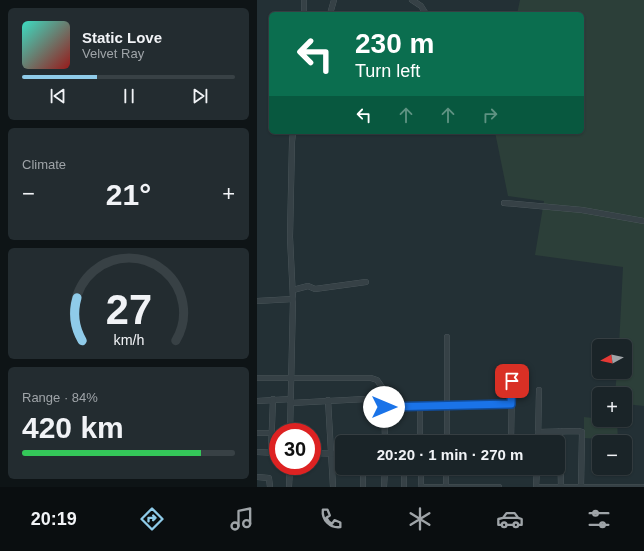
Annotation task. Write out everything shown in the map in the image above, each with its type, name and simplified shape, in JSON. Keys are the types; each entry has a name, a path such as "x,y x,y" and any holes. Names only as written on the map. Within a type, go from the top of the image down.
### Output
{"street":[{"path":"304,12 305,0"},
{"path":"331,12 334,0"},
{"path":"412,0 421,6 424,12"},
{"path":"290,423 293,290 290,237 291,142 293,134"},
{"path":"504,203 582,210 644,221"},
{"path":"293,290 308,286 315,289 365,282"},
{"path":"257,301 293,299"},
{"path":"447,337 447,435"},
{"path":"257,378 371,378 377,380 381,384 384,398 385,435"},
{"path":"511,435 512,381"},
{"path":"539,390 538,432 578,431 582,434 581,487"},
{"path":"257,401 273,399 291,401 384,398"},
{"path":"272,423 273,399"},
{"path":"328,400 333,487"},
{"path":"384,407 511,404"},
{"path":"420,407 420,435"},
{"path":"560,431 561,487"},
{"path":"257,433 269,433"},
{"path":"257,452 269,452"},
{"path":"321,453 335,454"},
{"path":"289,475 289,487"},
{"path":"363,475 363,487"},
{"path":"385,475 385,487"},
{"path":"403,487 404,475"},
{"path":"421,475 421,487 445,487 446,475"},
{"path":"537,475 538,487 642,487"},
{"path":"257,477 269,478 270,487"},
{"path":"450,487 499,487"}],"green space":[{"path":"520,0 644,0 644,406 632,405 632,387 616,387 616,379 632,379 632,339 619,339 623,267 535,255 544,201 508,196 495,134 584,134 584,12 517,12"},
{"path":"584,417 592,418 592,427 617,427 618,435 592,435 592,438 584,438"}],"route":[{"path":"384,407 447,407 447,404 511,404 512,381"}]}
